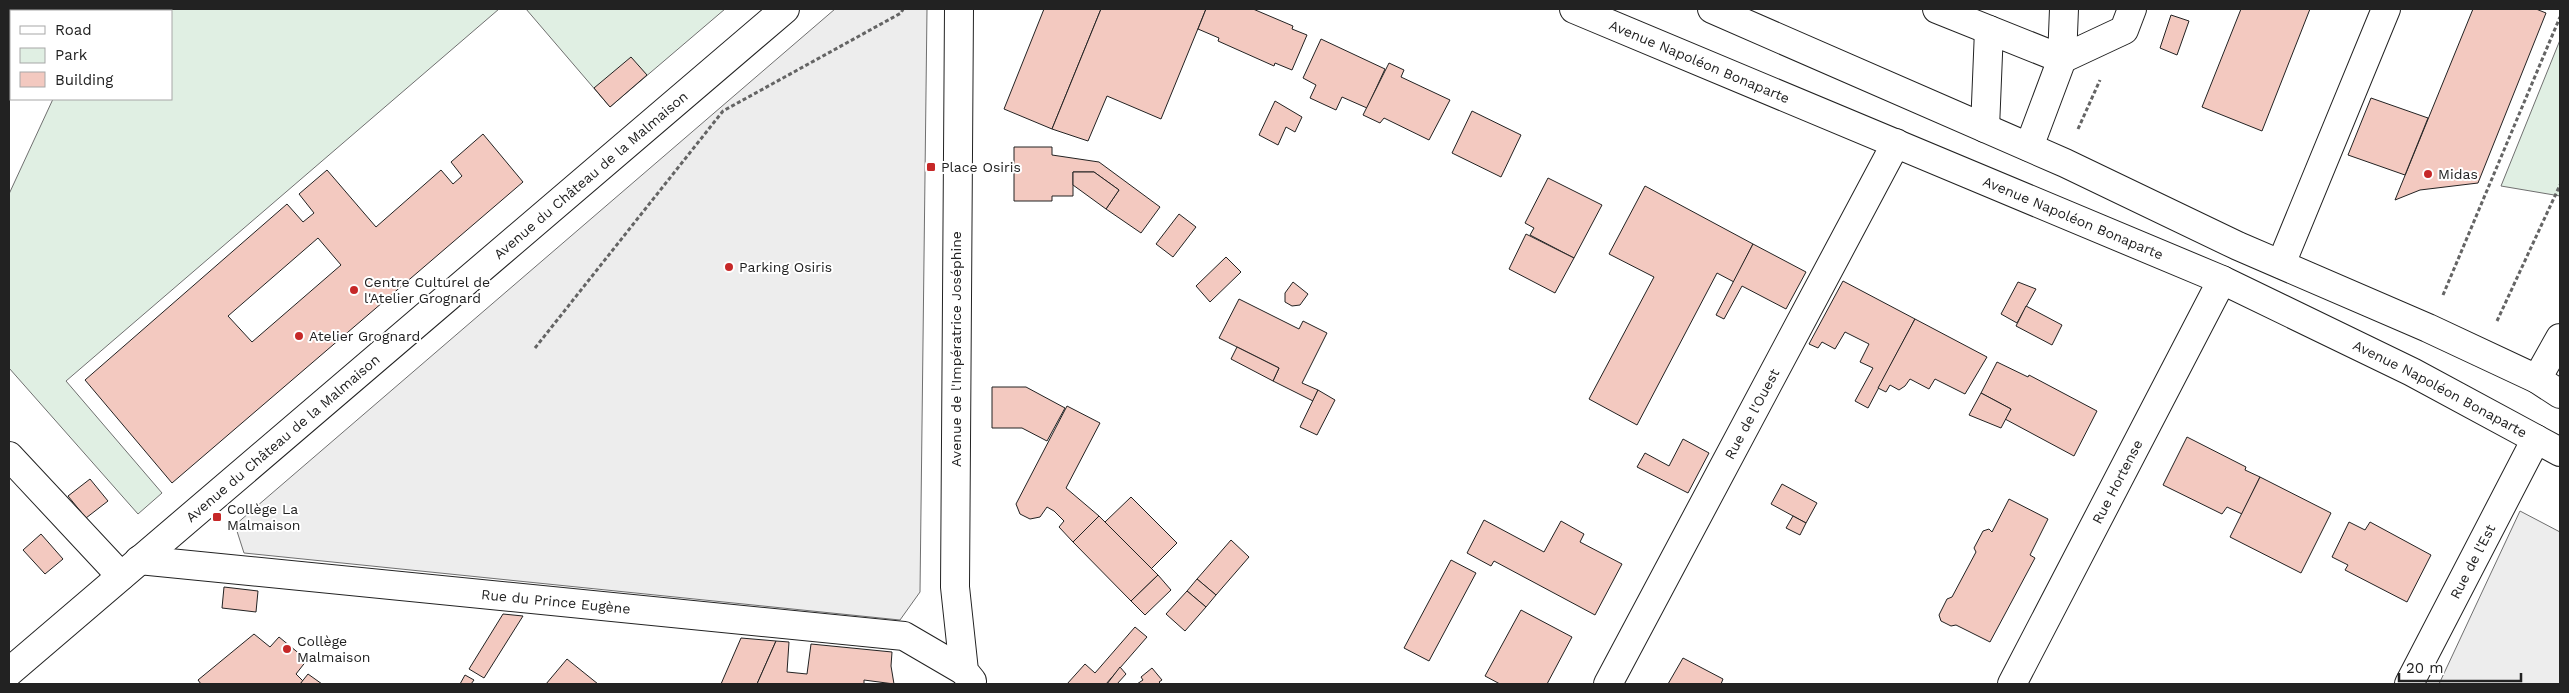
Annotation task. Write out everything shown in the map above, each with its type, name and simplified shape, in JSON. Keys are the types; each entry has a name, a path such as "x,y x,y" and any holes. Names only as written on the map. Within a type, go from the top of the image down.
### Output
{"street":[{"name":"Avenue du Château de la Malmaison","path":"9,672 785,9"},
{"name":"Avenue de l'Impératrice Joséphine","path":"959,9 954,587 969,678"},
{"name":"Avenue Napoléon Bonaparte","path":"1574,9 2222,280 2412,372 2560,452"},
{"path":"1712,9 2029,147 2281,264 2428,328 2537,379 2560,394"},
{"path":"1937,9 2062,59"},
{"path":"2029,147 2062,59 2064,9"},
{"path":"2281,264 2386,9"},
{"path":"2062,59 2128,20"},
{"path":"1985,128 1989,30"},
{"name":"Rue de l'Ouest","path":"1608,684 1896,143"},
{"name":"Rue Hortense","path":"2012,684 2222,280"},
{"path":"2537,379 2560,338"},
{"name":"Rue de l'Est","path":"2408,684 2536,438"},
{"path":"9,456 130,568"},
{"name":"Rue du Prince Eugène","path":"130,568 904,636 969,678"}],"path":[{"path":"535,348 724,111 901,13 903,9"},
{"path":"2428,328 2560,17"},
{"path":"2064,163 2128,20"},
{"path":"2482,353 2560,185"}],"green space":[{"path":"499,9 66,381 162,493 138,514 9,368 9,194 53,100 172,100 172,10 16,10"},
{"path":"526,9 725,9 610,107"},
{"path":"2560,40 2560,196 2501,186"}],"shaded area":[{"name":"Parking Osiris","path":"835,9 927,9 920,592 900,620 244,553 235,525"},
{"path":"2520,511 2560,532 2560,684 2439,684"}],"building":[{"path":"1044,9 1101,9 1052,129 1004,109"},
{"path":"1101,9 1206,9 1161,119 1107,96 1088,141 1052,129"},
{"path":"1206,9 1253,9 1293,26 1292,29 1307,35 1292,70 1275,63 1274,66 1218,41 1219,38 1198,29"},
{"path":"2241,9 2310,9 2262,131 2202,107"},
{"path":"2473,9 2536,9 2546,13 2478,183 2420,190 2395,200"},
{"path":"2171,15 2189,21 2177,55 2160,48"},
{"path":"1321,39 1385,69 1367,108 1342,97 1336,110 1310,98 1316,85 1303,78"},
{"path":"631,57 647,75 610,107 594,88"},
{"path":"1389,63 1404,70 1401,77 1450,100 1429,140 1384,118 1380,123 1363,115"},
{"path":"2371,98 2428,118 2405,175 2348,155"},
{"path":"1275,101 1302,117 1295,132 1286,127 1278,145 1259,135"},
{"path":"1472,111 1521,135 1501,177 1452,153"},
{"name":"Centre Culturel de l'Atelier Grognard","path":"483,134 523,182 172,483 85,380 287,204 303,222 314,213 299,194 327,170 376,227 441,170 453,184 462,176 451,162","holes":["318,238 341,265 252,342 228,316"]},
{"path":"1014,147 1052,147 1052,155 1099,162 1160,207 1141,233 1106,209 1119,190 1094,172 1073,172 1073,196 1052,196 1052,201 1014,201"},
{"path":"1073,172 1094,172 1119,190 1106,209 1073,185"},
{"path":"1548,178 1602,205 1574,258 1530,235 1534,228 1525,223"},
{"path":"1645,186 1753,244 1734,282 1717,273 1637,425 1589,399 1654,277 1609,254"},
{"path":"1179,214 1196,227 1173,257 1156,244"},
{"path":"1526,234 1574,258 1555,293 1509,269"},
{"path":"1753,244 1806,272 1786,309 1742,286 1724,319 1716,315"},
{"path":"1226,257 1241,272 1210,302 1196,286"},
{"path":"1843,281 1915,319 1868,408 1855,401 1873,368 1860,362 1869,344 1845,332 1835,349 1822,342 1818,348 1809,344"},
{"path":"1293,282 1308,294 1300,305 1292,306 1285,302 1285,293"},
{"path":"2018,282 2036,289 2017,323 2001,314"},
{"path":"1239,299 1299,329 1303,321 1327,333 1302,383 1318,390 1313,401 1273,381 1279,368 1219,338"},
{"path":"2026,306 2062,325 2052,345 2016,326"},
{"path":"1915,319 1987,357 1965,394 1935,379 1929,389 1910,379 1899,390 1890,385 1886,392 1878,388"},
{"path":"1237,347 1279,368 1273,381 1231,359"},
{"path":"1997,362 2028,377 2029,375 2097,411 2074,456 2005,419 2011,409 1981,393"},
{"path":"992,387 1026,387 1065,408 1047,441 1022,428 992,428"},
{"path":"1318,390 1335,400 1317,435 1300,427"},
{"path":"1981,393 2011,409 2001,428 1969,415"},
{"path":"1067,406 1100,423 1066,488 1099,516 1073,542 1059,527 1064,521 1054,511 1047,507 1040,517 1030,519 1020,514 1016,504"},
{"path":"2187,437 2246,467 2245,470 2260,477 2242,514 2227,507 2222,514 2163,485"},
{"path":"1683,439 1709,453 1688,493 1637,467 1645,453 1669,466"},
{"path":"2260,477 2331,513 2301,573 2230,537"},
{"path":"90,479 108,501 86,518 68,496"},
{"path":"1782,484 1817,503 1806,523 1771,504"},
{"path":"1131,497 1177,543 1151,569 1105,522"},
{"path":"2009,499 2048,519 2030,555 2035,558 1990,642 1956,625 1951,626 1941,621 1939,615 1947,599 1952,597 1976,552 1974,548 1983,531 1989,529 1992,532"},
{"path":"1099,516 1158,575 1131,601 1073,542"},
{"path":"1793,516 1806,523 1800,535 1786,528"},
{"path":"1484,520 1544,552 1561,521 1584,534 1580,542 1622,564 1595,615 1494,561 1491,566 1467,553"},
{"path":"2349,522 2365,530 2370,522 2431,555 2407,602 2345,570 2348,565 2332,557"},
{"path":"41,534 63,559 45,574 23,550"},
{"path":"1231,540 1249,557 1216,595 1197,579"},
{"path":"1451,560 1476,573 1429,661 1404,648"},
{"path":"1158,575 1171,590 1145,615 1131,601"},
{"path":"1197,579 1216,595 1206,607 1187,591"},
{"path":"224,587 258,591 256,612 222,608"},
{"path":"1187,591 1206,607 1185,631 1166,614"},
{"path":"1521,610 1572,637 1547,684 1500,684 1485,676"},
{"path":"503,614 523,616 484,678 469,669"},
{"path":"1135,627 1147,637 1106,684 1067,684 1085,664 1095,673"},
{"path":"254,634 270,647 279,637 307,660 296,674 303,681 300,684 201,684 198,680"},
{"path":"741,638 776,641 757,684 721,684"},
{"path":"776,641 789,642 787,672 807,674 811,644 892,652 891,666 894,684 864,680 864,684 757,684"},
{"path":"1683,658 1723,679 1721,684 1668,684"},
{"path":"567,659 598,684 546,684"},
{"path":"1120,667 1126,674 1117,684 1107,684"},
{"path":"1152,668 1162,680 1159,682 1161,684 1137,684 1143,680 1141,677"},
{"path":"308,674 322,684 300,684"},
{"path":"465,675 474,680 471,684 460,684"}],"place":[{"name":"Place Osiris","path":"931,167"},
{"name":"Midas","path":"2428,174"},
{"name":"Parking Osiris","path":"729,267"},
{"name":"Centre Culturel de l'Atelier Grognard","path":"354,290"},
{"name":"Atelier Grognard","path":"299,336"},
{"name":"Collège La Malmaison","path":"217,517"},
{"name":"Collège Malmaison","path":"287,649"}]}
